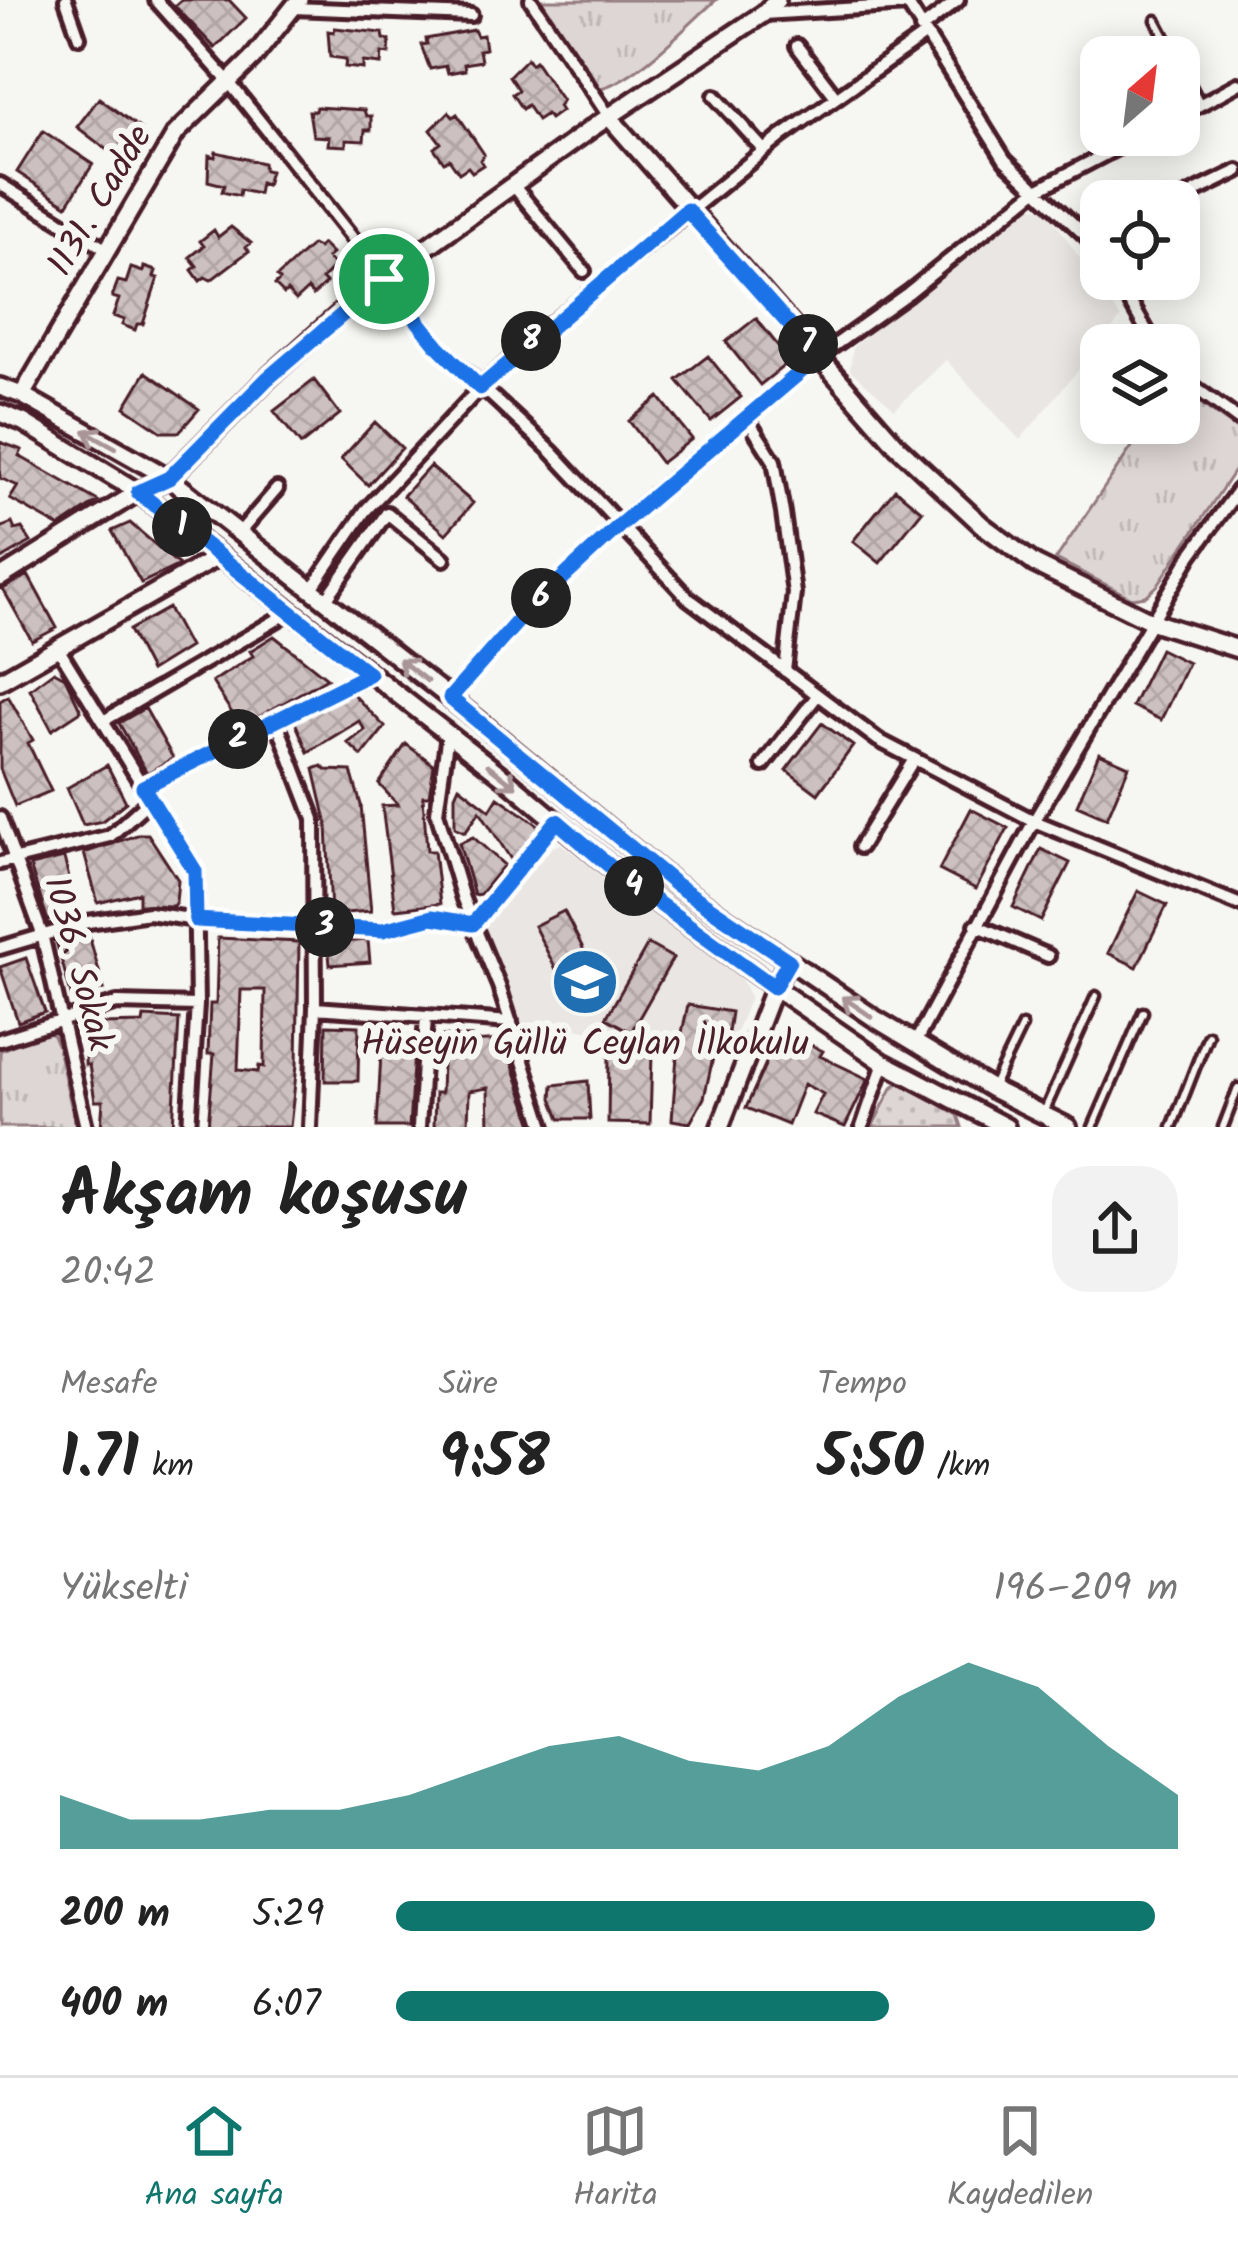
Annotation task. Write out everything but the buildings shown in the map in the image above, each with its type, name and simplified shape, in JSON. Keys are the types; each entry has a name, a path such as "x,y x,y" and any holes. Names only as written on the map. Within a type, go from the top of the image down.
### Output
{"street":[{"path":"66,0 79,37"},
{"path":"157,0 229,81 438,346 552,452 688,598 878,740 1034,821 1238,904"},
{"path":"531,0 610,118 687,210 898,447 982,525 1035,564 1153,622 1238,649"},
{"path":"0,578 138,492 169,478 267,379 384,279 764,14 777,0"},
{"path":"318,596 365,511 480,388 687,210 923,32 958,0"},
{"path":"764,14 907,3 1004,160 1080,228"},
{"path":"296,4 471,15"},
{"name":"1131. Cadde","path":"22,395 176,133 296,4"},
{"path":"796,46 836,98"},
{"path":"1201,104 1238,84"},
{"path":"716,96 764,150"},
{"path":"450,698 524,614 620,525 818,357 908,293 1035,190 1101,156"},
{"path":"1200,189 1238,171"},
{"path":"0,184 107,250"},
{"path":"513,185 584,271"},
{"path":"0,387 169,478 450,698 675,884 915,1043 1068,1127"},
{"path":"1200,391 1238,418"},
{"path":"0,413 23,422 138,492 625,879 774,987 884,1063 982,1121 1006,1127"},
{"path":"746,417 774,461 783,513 794,593 784,671"},
{"path":"239,533 277,489"},
{"path":"915,1043 1034,821 1191,555 1238,490"},
{"path":"318,596 387,513 444,559"},
{"path":"0,681 219,556"},
{"path":"105,720 290,612"},
{"path":"58,649 195,871 197,1004 189,1127"},
{"path":"143,787 369,674"},
{"path":"763,765 817,696"},
{"path":"276,720 314,819 316,1008 310,1127"},
{"path":"448,734 436,812 544,1127"},
{"path":"860,848 914,759"},
{"path":"0,863 110,836 150,800"},
{"name":"1036. Sokak","path":"0,818 41,934 86,1127"},
{"path":"473,924 557,821"},
{"path":"0,948 88,922 149,913 383,930 432,917 473,924"},
{"path":"976,925 1048,956"},
{"path":"720,1127 774,987 789,961"},
{"path":"0,1040 117,1003 197,1004"},
{"path":"316,1008 511,1022"},
{"path":"419,1127 426,1016"},
{"path":"862,1127 884,1063"}],"lane":[{"path":"1156,20 1164,36"},
{"path":"1043,1115 1096,996"},
{"path":"1093,1127 1143,1012"},
{"path":"992,1089 1022,1026"},
{"path":"1172,1127 1208,1035"},
{"path":"1223,1127 1238,1088"}],"shaded area":[{"path":"1028,206 1046,209 1080,258 1080,300 1109,300 1121,318 1116,324 1080,324 1080,368 1020,440 946,360 895,409 850,370 853,347"},
{"name":"Hüseyin Güllü Ceylan İlkokulu","path":"561,844 740,977 750,997 727,1055 569,1027 527,1042 484,924 553,847"}],"green space":[{"path":"536,0 716,0 643,65 596,89"},
{"path":"1200,403 1238,430 1238,465 1146,596 1132,598 1056,559 1134,444 1200,444"},
{"path":"42,1032 52,1034 57,1044 76,1127 0,1127 0,1051"},
{"path":"901,1082 958,1115 962,1127 872,1127 893,1086"}],"place":[{"name":"Hüseyin Güllü Ceylan İlkokulu","path":"585,982"}],"route":[{"path":"687,210 818,357 620,525 524,614 450,698 675,884 789,961 774,987 625,879 557,821 473,924 432,917 383,930 196,920 195,871 143,787 369,674 138,492 169,478 267,379 384,279 438,346 480,388 687,210"}]}
